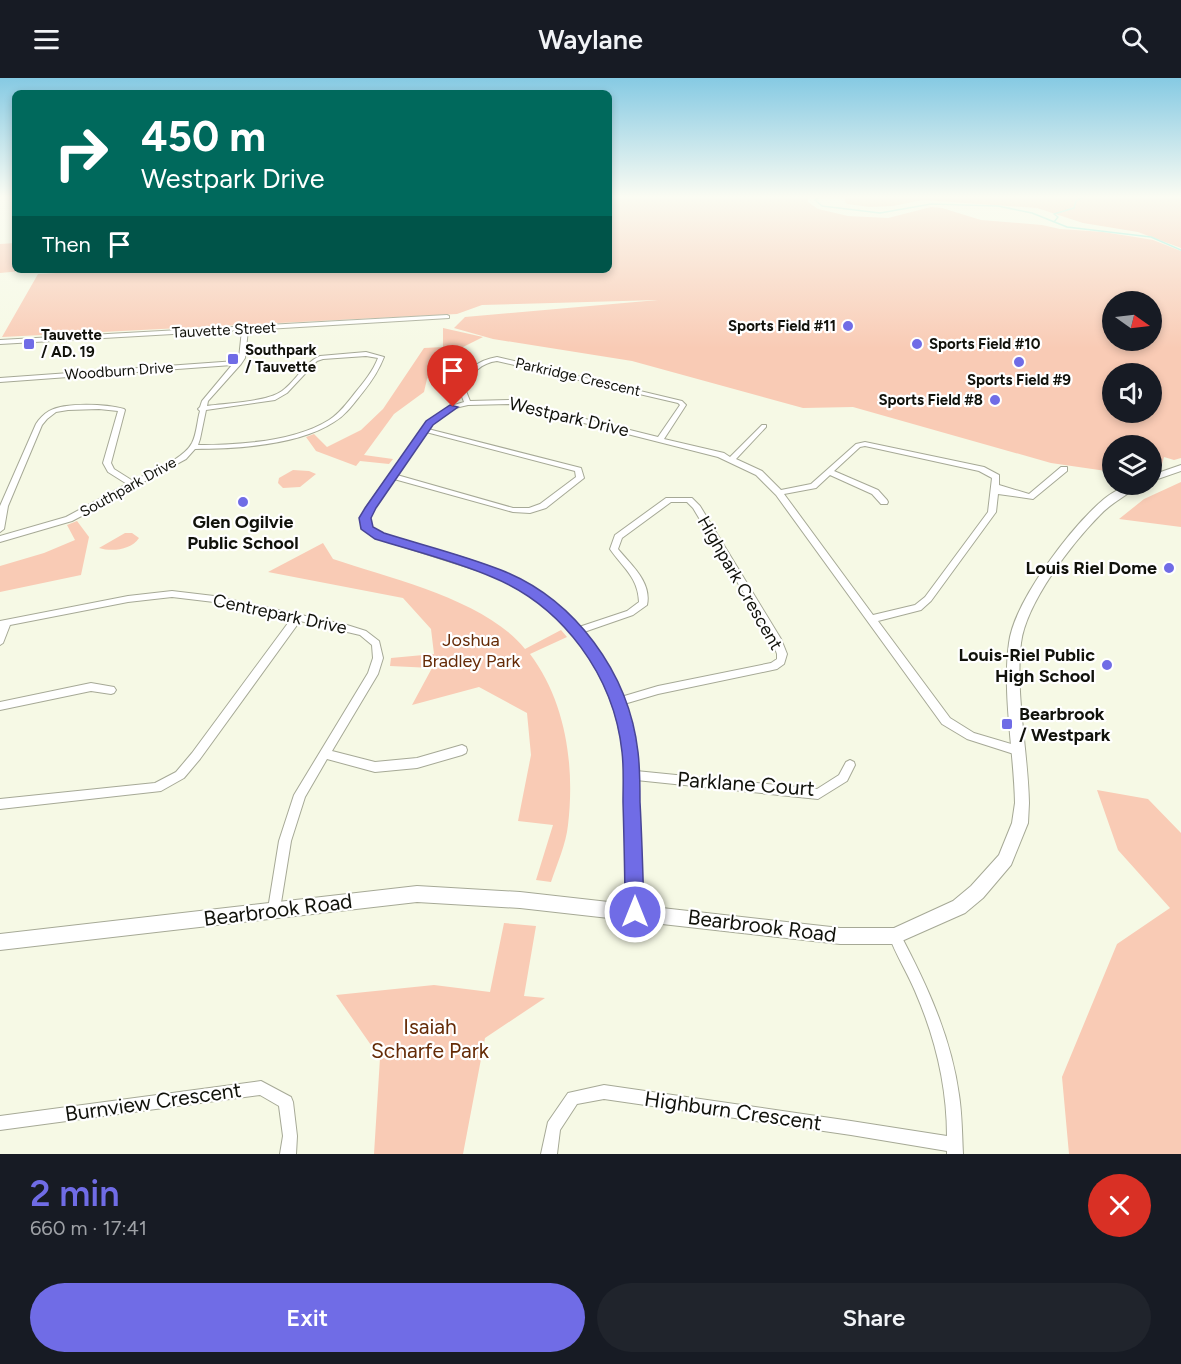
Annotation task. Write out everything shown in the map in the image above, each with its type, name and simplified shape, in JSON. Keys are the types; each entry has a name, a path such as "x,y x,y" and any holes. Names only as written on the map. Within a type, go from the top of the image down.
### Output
{"street":[{"name":"Tauvette Street","path":"0,342 447,317"},
{"name":"Southpark Drive","path":"0,539 69,519 171,465 193,447 201,409 205,401 242,358 245,329"},
{"path":"193,447 221,447 288,437 317,429 332,421 346,409 375,372 381,357 366,354 322,357 315,360 285,392 273,399 201,409"},
{"name":"Parkridge Crescent","path":"468,403 461,386 466,376 483,361 497,358 674,399 683,405 660,439"},
{"name":"Woodburn Drive","path":"0,380 238,363"},
{"name":"Westpark Drive","path":"635,912 627,730 618,702 598,658 578,631 542,598 498,574 379,536 368,529 365,518 425,430 439,414 468,403 509,402 732,459 759,473 779,493 946,721 971,736 1017,750"},
{"path":"0,529 4,506 39,423 57,410 112,407 122,410 107,462 111,470 134,485"},
{"path":"732,459 764,426"},
{"path":"393,476 513,510 530,511 543,506 580,478 578,470 425,430"},
{"path":"779,493 813,486 858,445 865,444 987,471 996,477 992,512 928,599 911,611 872,619"},
{"path":"1162,475 1181,468"},
{"path":"996,489 1030,497 1064,469"},
{"path":"828,471 875,492 884,502"},
{"name":"Bearbrook Road","path":"0,942 417,894 444,894 635,912 840,936 894,936 959,907 977,892 1005,860 1020,823 1022,782 1017,750 1015,639 1023,617 1053,568 1080,531 1108,501 1118,495"},
{"name":"Highpark Crescent","path":"578,631 630,613 644,603 639,580 632,567 614,549 618,537 669,500 689,500 696,506 776,639 782,654 781,661 774,666 658,690 618,702"},
{"name":"Centrepark Drive","path":"3,624 128,599 172,594 214,599 355,631 363,633 376,644 378,658 373,674 300,795 291,818 274,909"},
{"path":"0,804 157,788 180,775 297,618"},
{"path":"0,641 3,624"},
{"path":"0,706 91,687 111,690"},
{"path":"324,754 375,767 417,763 462,750"},
{"name":"Parklane Court","path":"630,775 818,794 843,778 850,765"},
{"path":"894,936 939,1031 952,1087 955,1150"},
{"name":"Burnview Crescent","path":"0,1123 261,1088 286,1102 290,1136 288,1154"},
{"name":"Highburn Crescent","path":"549,1154 553,1127 573,1098 604,1092 851,1128 955,1150"}],"green space":[{"path":"0,247 12,247 12,272 0,273"},
{"path":"612,247 1171,247 1181,251 1181,458 1174,460 1164,457 1162,464 1162,435 1102,435 1102,470 1051,463 853,407 803,408 632,361 493,339 454,328 465,317 658,300 482,305 457,314 2,337 38,274 612,273"},
{"path":"443,328 483,337 457,350 437,367 427,379 424,392 394,414 364,455 393,459 389,464 360,461 356,466 316,451 306,437 314,434 327,447 361,430 383,409 424,348 443,347"},
{"path":"293,470 316,474 300,487 283,488 278,483 279,478"},
{"path":"1181,482 1181,527 1119,519 1144,499 1153,495 1162,495 1162,491"},
{"path":"77,521 89,537 81,575 0,592 0,566 44,553 75,540 67,525"},
{"path":"125,533 132,533 139,538 136,542 121,549 99,548"},
{"name":"Joshua Bradley Park","path":"323,543 333,559 409,583 463,604 508,632 525,649 561,630 567,637 530,654 552,693 560,714 569,758 570,803 567,832 551,882 536,880 553,825 518,821 531,755 527,713 479,687 412,705 432,668 390,666 391,658 434,654 431,629 403,598 268,572"},
{"path":"1097,790 1148,799 1181,833 1181,1154 1069,1154 1062,1077 1117,944 1170,908 1118,850"},
{"name":"Isaiah Scharfe Park","path":"504,923 536,926 524,996 545,998 485,1038 463,1154 374,1154 380,1058 336,995 434,985 490,992"}],"waterway":[{"path":"1175,247 1181,250"}],"place":[{"name":"Sports Field #11","path":"848,326"},
{"name":"Tauvette / AD. 19","path":"29,344"},
{"name":"Sports Field #10","path":"917,344"},
{"name":"Southpark / Tauvette","path":"233,359"},
{"name":"Sports Field #9","path":"1019,362"},
{"name":"Sports Field #8","path":"995,400"},
{"name":"Glen Ogilvie Public School","path":"243,502"},
{"name":"Louis Riel Dome","path":"1169,568"},
{"name":"Louis-Riel Public High School","path":"1107,665"},
{"name":"Bearbrook / Westpark","path":"1007,724"}],"route":[{"path":"453,407 439,414 429,423 370,508 365,518 368,529 379,536 498,574 542,598 578,631 598,658 618,702 627,730 631,764 635,912"}]}
